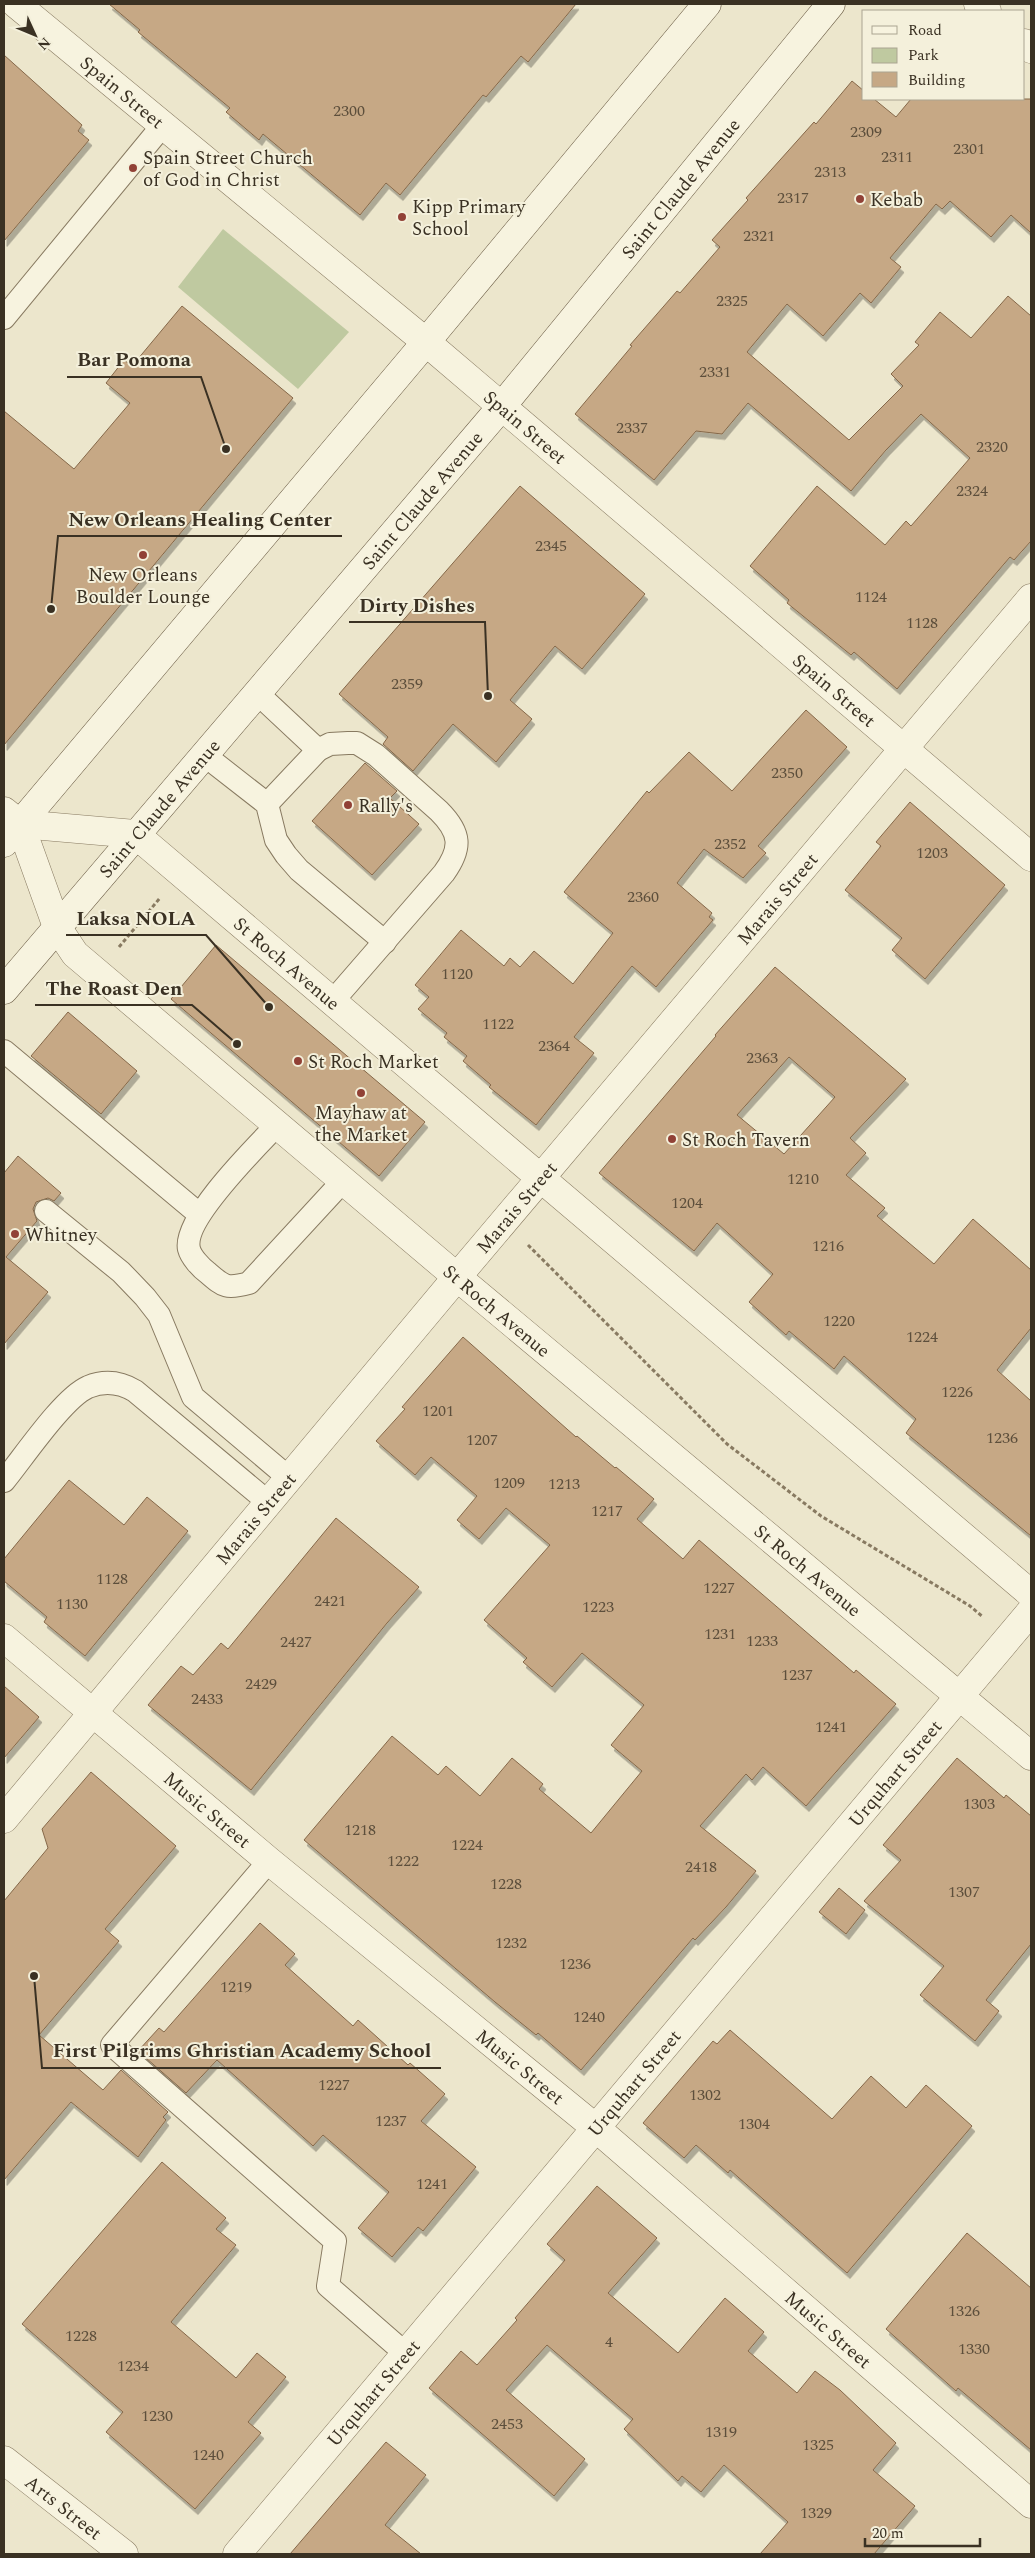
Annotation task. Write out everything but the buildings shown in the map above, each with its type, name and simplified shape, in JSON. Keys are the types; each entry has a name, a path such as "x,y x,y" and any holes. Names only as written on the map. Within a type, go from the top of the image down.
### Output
{"street":[{"name":"Spain Street","path":"16,4 426,342 1031,857"},
{"path":"9,826 426,342 707,4"},
{"name":"Saint Claude Avenue","path":"4,990 134,834 502,406 831,4"},
{"name":"Marais Street","path":"4,1819 457,1277 902,748 1031,598"},
{"path":"9,826 134,834"},
{"name":"St Roch Avenue","path":"9,826 57,927 75,954 457,1277 1031,1756"},
{"name":"St Roch Avenue","path":"134,834 1031,1594"},
{"name":"Urquhart Street","path":"237,2554 1031,1611"},
{"name":"Music Street","path":"4,1638 269,1861 596,2129 1031,2504"},
{"name":"Arts Street","path":"4,2460 124,2554"}],"lane":[{"path":"4,318 163,125"},
{"path":"256,692 318,750"},
{"path":"267,804 318,750 330,744 357,743 366,748 447,819 458,840 458,848 453,861 444,873 332,1002"},
{"path":"204,754 267,804 276,840 286,856 320,889 385,942"},
{"path":"4,1051 199,1214"},
{"path":"277,1125 251,1152 199,1214 190,1233 189,1249 202,1268 222,1286 235,1287 248,1283 343,1180"},
{"path":"46,1211 120,1272 145,1297 159,1315 193,1397 289,1478"},
{"path":"4,1481 66,1404 87,1387 106,1382 123,1384 135,1392 268,1502"},
{"path":"269,1861 112,2045 335,2241 328,2286 406,2354"}],"path":[{"path":"114,954 161,897"},
{"path":"503,1223 532,1248 727,1444 821,1516 970,1606 1007,1640"}],"green space":[{"path":"223,229 349,332 298,389 178,287"}],"place":[{"name":"Spain Street Church of God in Christ","path":"133,168"},
{"name":"Kebab","path":"860,199"},
{"name":"Kipp Primary School","path":"402,217"},
{"name":"Bar Pomona","path":"226,449"},
{"name":"New Orleans Boulder Lounge","path":"143,555"},
{"name":"New Orleans Healing Center","path":"51,609"},
{"name":"Dirty Dishes","path":"488,696"},
{"name":"Rally's","path":"348,805"},
{"name":"Laksa NOLA","path":"269,1007"},
{"name":"The Roast Den","path":"237,1044"},
{"name":"St Roch Market","path":"298,1061"},
{"name":"Mayhaw at the Market","path":"361,1093"},
{"name":"St Roch Tavern","path":"672,1139"},
{"name":"Whitney","path":"15,1234"},
{"name":"First Pilgrims Ghristian Academy School","path":"34,1976"}]}
